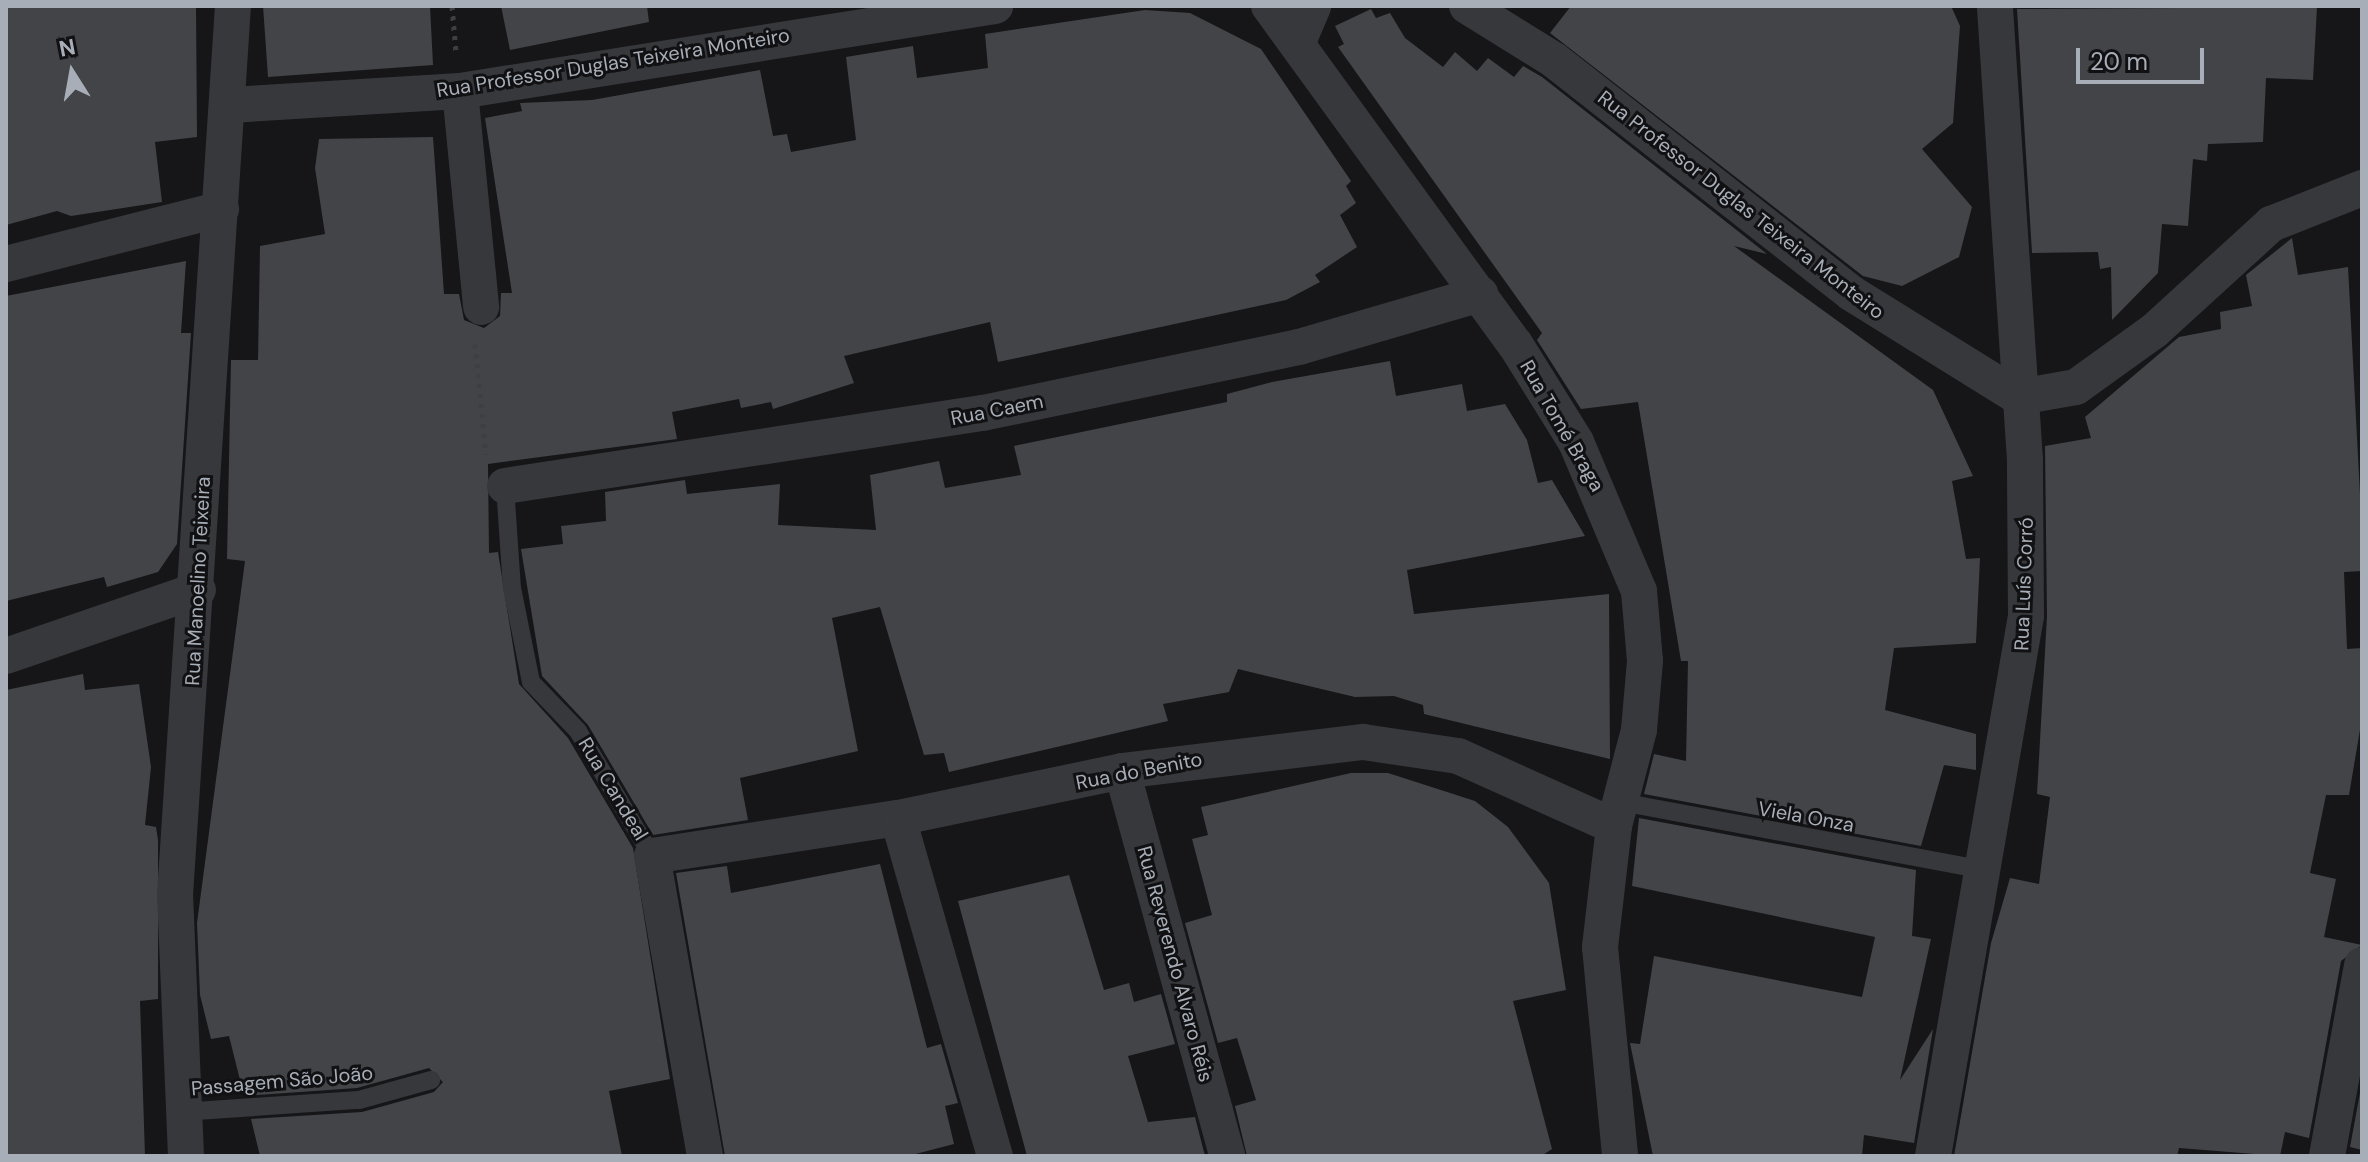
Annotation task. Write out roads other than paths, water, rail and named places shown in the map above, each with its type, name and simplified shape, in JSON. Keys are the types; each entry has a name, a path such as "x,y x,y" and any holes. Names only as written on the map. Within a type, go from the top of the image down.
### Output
{"street":[{"name":"Rua Manoelino Teixeira","path":"186,1156 181,1112 175,895 230,105 233,6"},
{"name":"Rua Professor Duglas Teixeira Monteiro","path":"230,105 460,91 995,6"},
{"name":"Rua Tomé Braga","path":"1269,6 1480,294 1576,442 1639,591 1645,661 1639,730 1618,814 1600,947 1620,1156"},
{"path":"1298,42 1313,6"},
{"name":"Rua Professor Duglas Teixeira Monteiro","path":"1467,6 1554,60 1851,293 2019,397"},
{"name":"Rua Luís Corró","path":"1933,1156 2026,616 2019,397 1995,6"},
{"path":"460,91 481,307"},
{"path":"2019,397 2076,387 2154,331 2271,224 2362,188"},
{"path":"6,264 221,209"},
{"name":"Rua Caem","path":"505,486 983,413 1299,347 1480,294"},
{"path":"6,656 198,590"},
{"name":"Rua do Benito","path":"652,856 898,818 1122,771 1299,745 1414,746 1618,814"},
{"name":"Rua Reverendo Alvaro Réis","path":"1122,771 1227,1156"},
{"path":"898,818 995,1156"},
{"name":"Rua Candeal","path":"652,856 705,1156"},
{"path":"2327,1156 2362,965"}],"lane":[{"name":"Rua Candeal","path":"505,486 512,588 531,682 578,731 652,856"},
{"name":"Viela Onza","path":"1618,814 1984,870"},
{"name":"Passagem São João","path":"181,1112 359,1100 431,1080"}]}
